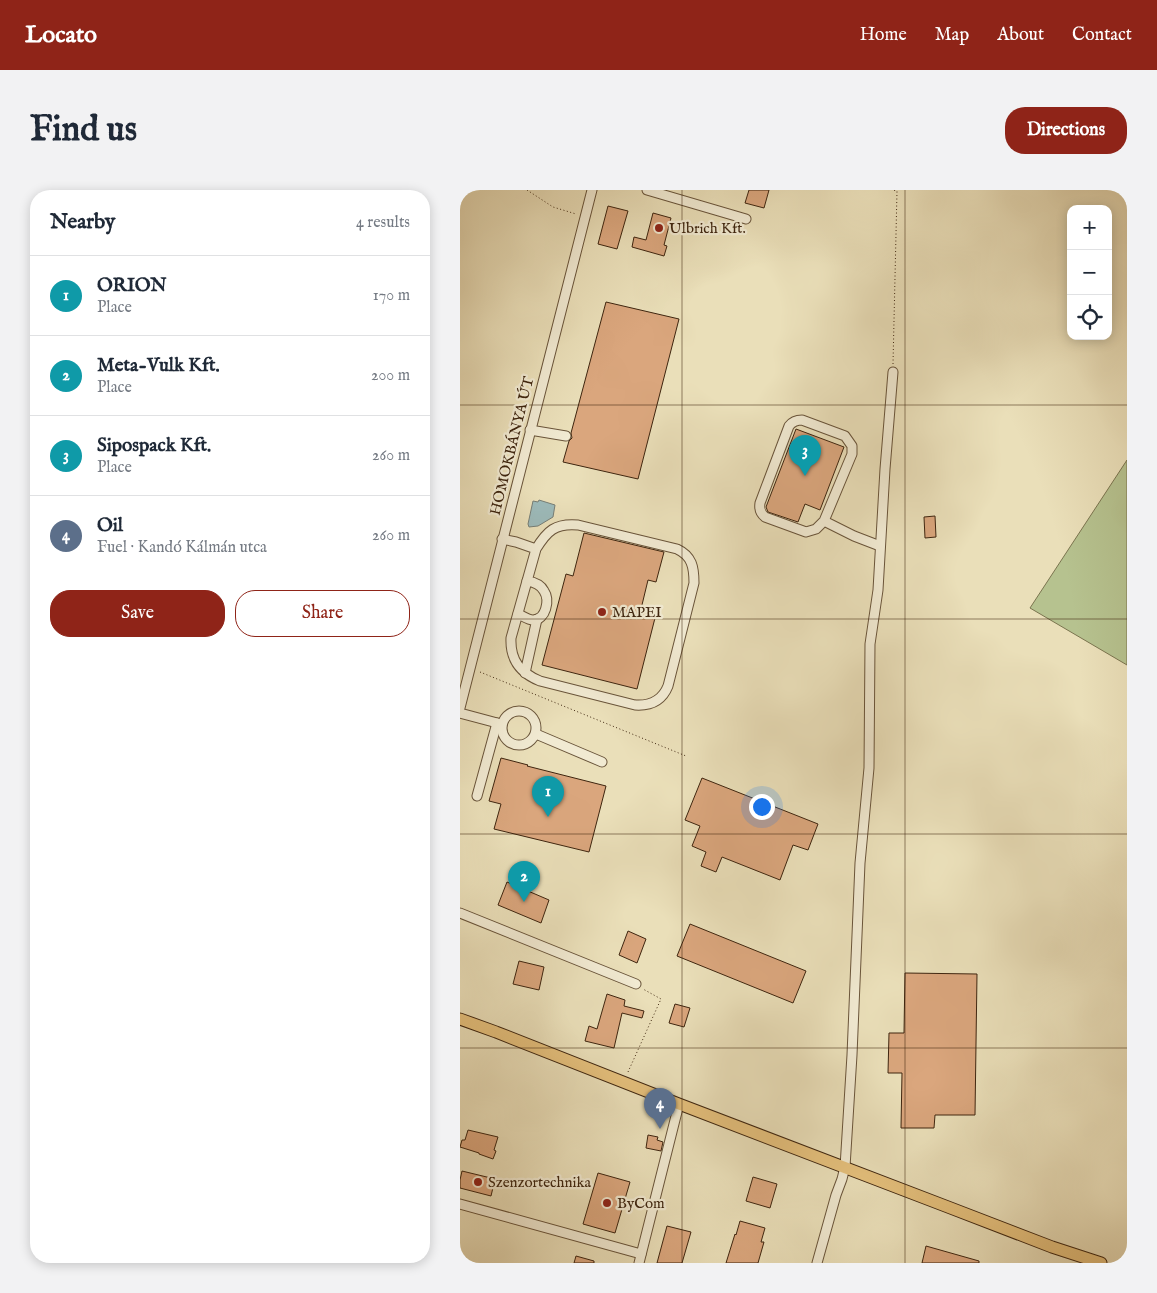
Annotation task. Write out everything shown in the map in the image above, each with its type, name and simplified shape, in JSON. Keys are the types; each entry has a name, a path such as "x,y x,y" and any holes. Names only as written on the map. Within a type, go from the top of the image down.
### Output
{"main road":[{"path":"460,1019 1052,1247 1101,1263"}],"street":[{"name":"HOMOKBÁNYA ÚT","path":"460,708 466,669 502,539 592,190"},
{"path":"647,190 746,219"},
{"path":"817,1263 845,1167 860,863 869,768 870,644 878,590 893,372"},
{"path":"798,420 845,436 852,446 852,454 824,521 816,529 806,532 765,517 759,510 789,426 798,420"},
{"path":"530,430 566,436"},
{"path":"824,521 880,546"},
{"path":"566,524 578,525 677,549 688,557 694,570 694,583 668,686 661,698 644,706 635,705 540,680 525,673 515,660 511,647 511,638 536,549 542,539 557,527 566,524"},
{"path":"502,539 536,549"},
{"path":"518,614 530,620 537,620 545,612 547,597 544,591 535,583 527,581"},
{"path":"525,673 537,620"},
{"path":"477,796 500,724 508,715 512,712 523,711 528,713 537,726 536,734 527,744 516,745 511,743 504,735 500,724"},
{"path":"460,713 500,724"},
{"path":"536,734 602,762"},
{"path":"460,913 636,984"},
{"path":"460,1204 640,1259 679,1104"}],"path":[{"path":"528,190 553,207 584,217"},
{"path":"893,190 897,191 893,372"},
{"path":"466,669 686,756"},
{"path":"625,1083 661,999 636,984"}],"green space":[{"path":"1127,460 1127,665 1030,608"}],"water":[{"path":"539,500 555,505 553,517 538,526 529,527 533,501 538,502"}],"building":[{"path":"749,190 769,190 764,208 745,203"},
{"path":"608,206 628,211 617,249 598,244"},
{"path":"653,213 671,218 664,245 667,246 664,256 632,247 634,237 646,240"},
{"path":"606,302 679,319 638,479 563,462 569,441 572,438 571,433"},
{"path":"796,429 844,447 820,510 805,504 798,522 768,512 766,507"},
{"path":"935,516 936,537 925,538 924,517"},
{"name":"MAPEI","path":"584,533 664,552 656,582 648,580 641,609 656,614 637,689 542,665 566,574 573,576"},
{"path":"501,758 606,786 589,852 494,829 501,804 489,801"},
{"path":"702,778 818,824 808,850 793,845 780,880 722,857 716,872 701,866 706,852 692,846 700,826 685,820"},
{"path":"507,882 549,900 541,923 498,905"},
{"path":"690,924 806,971 793,1003 677,956"},
{"path":"628,931 646,939 637,963 619,955"},
{"path":"519,961 544,967 539,990 513,984"},
{"path":"905,973 977,974 975,1115 935,1115 934,1128 901,1128 902,1073 888,1073 889,1033 904,1033"},
{"path":"607,994 625,1000 624,1006 644,1011 642,1018 622,1013 614,1048 585,1041 589,1026 597,1029"},
{"path":"675,1004 690,1008 684,1027 669,1023"},
{"path":"468,1130 498,1137 493,1159 460,1147 462,1140 465,1140"},
{"path":"648,1135 658,1137 657,1140 663,1142 661,1151 646,1148"},
{"name":"Szenzortechnika","path":"462,1171 495,1179 491,1196 460,1188"},
{"name":"ByCom","path":"598,1173 630,1182 615,1233 583,1224"},
{"path":"753,1177 777,1184 770,1208 746,1201"},
{"path":"740,1221 765,1228 761,1242 764,1242 758,1263 726,1263"},
{"path":"667,1226 691,1232 682,1263 657,1263"},
{"path":"926,1246 979,1261 979,1263 922,1263"},
{"path":"576,1256 594,1261 594,1263 574,1263"}],"place":[{"name":"Ulbrich Kft.","path":"659,228"},
{"name":"Sipospack Kft.","path":"805,476"},
{"name":"MAPEI","path":"602,612"},
{"name":"ORION","path":"548,817"},
{"name":"Meta-Vulk Kft.","path":"524,902"},
{"name":"Oil","path":"660,1129"},
{"name":"Szenzortechnika","path":"478,1182"},
{"name":"ByCom","path":"607,1203"}]}
